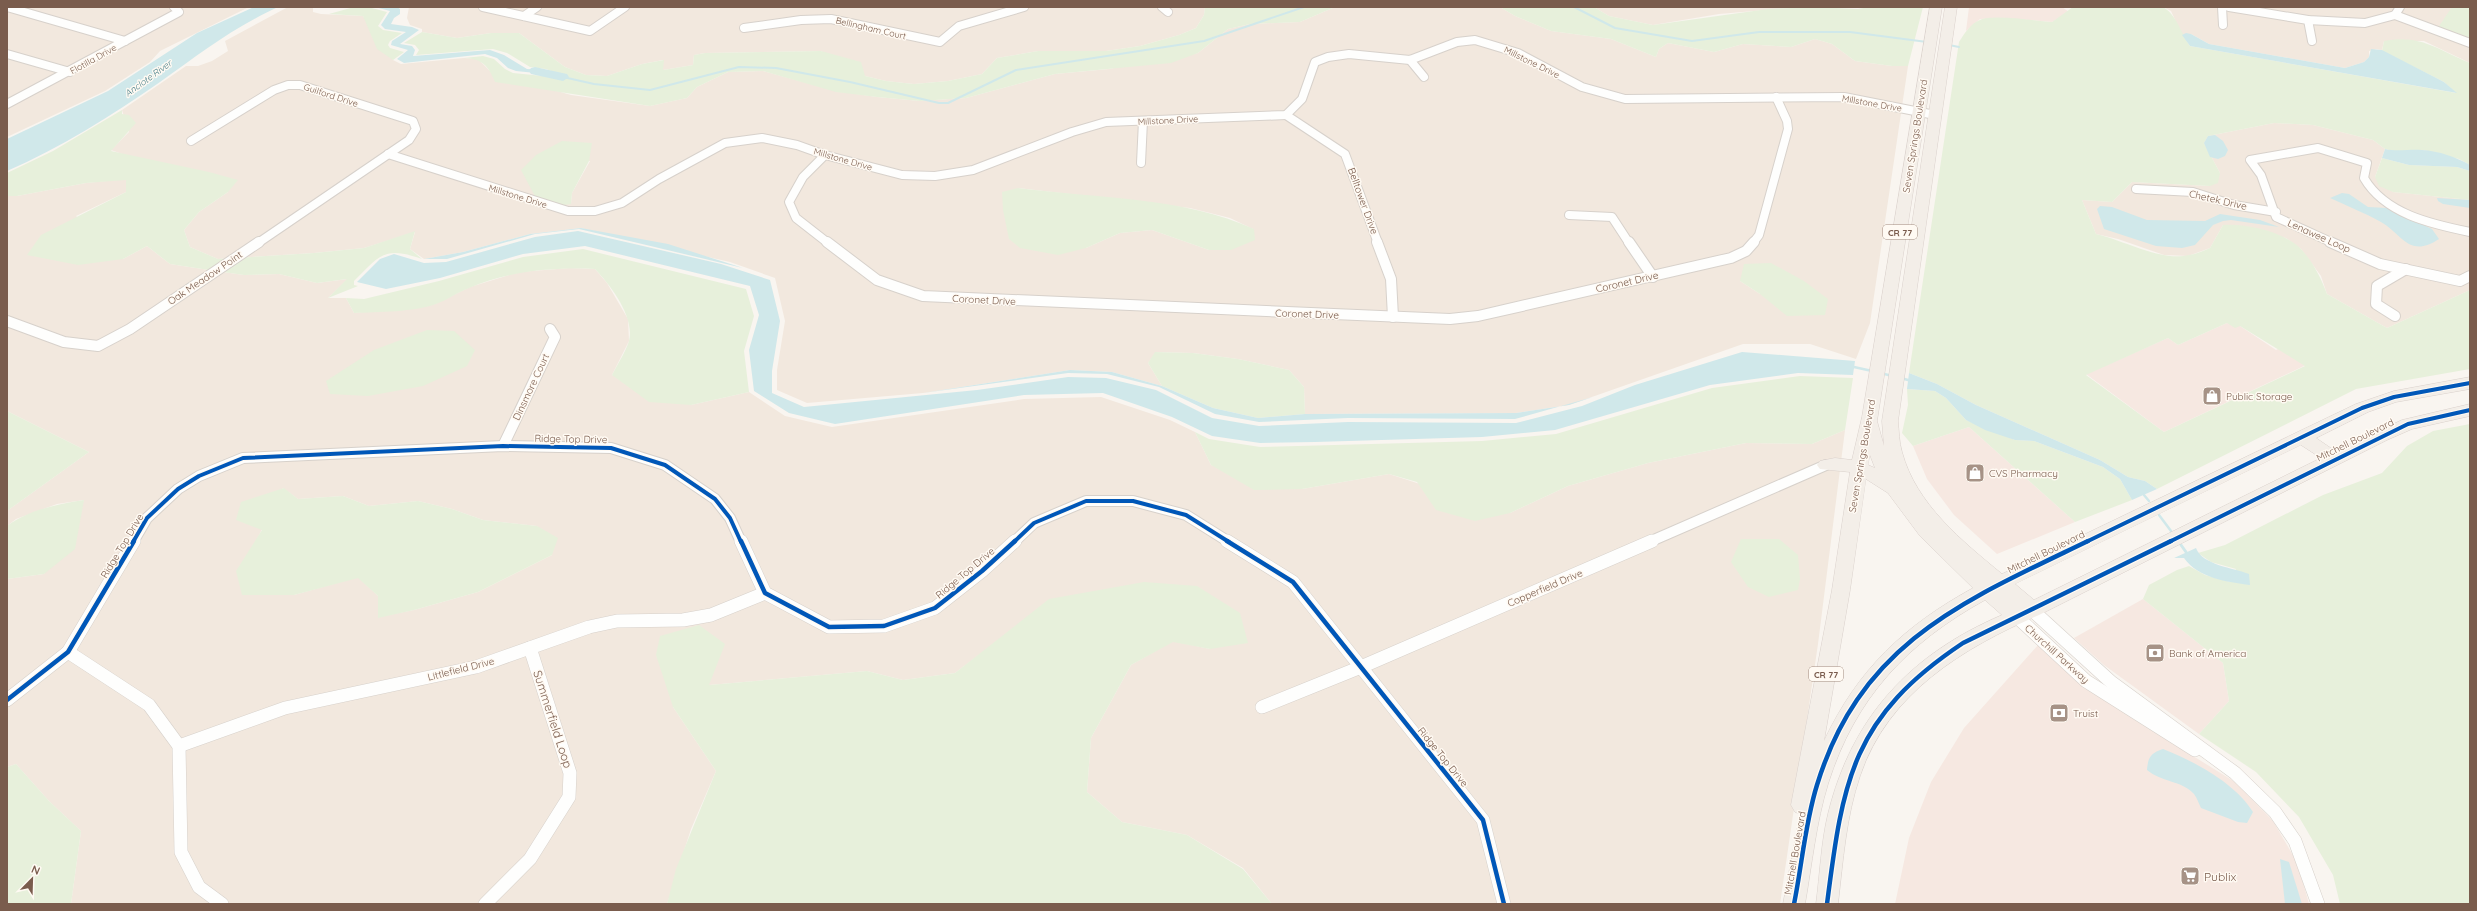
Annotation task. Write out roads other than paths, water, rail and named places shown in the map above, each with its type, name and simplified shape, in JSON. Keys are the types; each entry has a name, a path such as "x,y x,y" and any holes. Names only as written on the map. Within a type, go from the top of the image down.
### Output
{"main road":[{"name":"Seven Springs Boulevard","path":"1936,7 1926,71 1931,81 1922,153 1927,166 1889,431 1892,451 1909,491 1994,587"},
{"path":"1945,7 1941,33 1945,43"},
{"name":"Seven Springs Boulevard","path":"1789,904 1804,790 1841,590 1863,445 1870,416 1880,352 1927,113 1943,57 1951,7"},
{"path":"2462,384 2470,399"},
{"name":"Mitchell Boulevard","path":"1794,904 1810,816 1817,785 1827,756 1852,704 1880,667 1908,640 1950,609 2301,436 2362,408 2394,397 2462,384"},
{"name":"Mitchell Boulevard","path":"2024,613 2334,459 2408,424 2470,410"},
{"name":"Churchill Parkway","path":"1870,416 1873,441 1880,464 1894,492 1931,537 2024,613"},
{"path":"2301,436 2334,459"},
{"path":"1826,465 1853,453 1863,445"},
{"path":"1826,465 1840,464 1859,468 1875,475 1894,492"},
{"path":"1827,904 1839,814 1848,780 1864,742 1885,708 1909,683 1938,659 1974,636 2024,613"}],"street":[{"path":"7,7 125,41"},
{"path":"483,7 590,31 625,7"},
{"path":"524,16 537,7"},
{"name":"Bellingham Court","path":"744,28 801,20 831,18 940,42 959,26 1024,7"},
{"path":"2222,7 2223,24"},
{"path":"2229,7 2308,20 2365,23 2395,15 2470,43"},
{"path":"2395,15 2400,7"},
{"name":"Flotilla Drive","path":"7,104 70,72 177,9"},
{"path":"2308,20 2312,41"},
{"name":"Millstone Drive","path":"388,154 568,211 595,211 622,203 658,180 726,143 762,138 798,145 825,156 902,175 936,176 973,170 1072,132 1106,122 1286,116 1296,110 1304,98 1315,62 1328,57 1349,54 1410,60 1457,42 1475,40 1518,53 1582,87 1626,99 1676,100 1844,96 1927,113"},
{"path":"7,54 70,72"},
{"path":"1410,60 1424,76"},
{"name":"Guilford Drive","path":"191,141 274,90 288,85 300,85 412,121 416,129 409,140 388,154"},
{"name":"Coronet Drive","path":"825,156 803,178 789,202 796,218 877,280 924,296 1450,319 1478,316 1653,277 1738,256 1754,243 1759,235 1788,130 1776,97"},
{"name":"Belltower Drive","path":"1286,116 1345,154 1391,278 1393,317"},
{"path":"1141,163 1143,121"},
{"name":"Lenawee Loop","path":"2470,232 2422,220 2371,191 2364,178 2368,162 2318,148 2250,160 2261,175 2276,212 2276,217 2380,264 2460,281 2470,276"},
{"name":"Oak Meadow Point","path":"7,321 64,342 98,346 130,329 388,154"},
{"name":"Chetek Drive","path":"2136,189 2193,192 2234,205 2276,212"},
{"path":"1569,215 1612,217 1653,277"},
{"path":"2395,316 2376,304 2377,286 2406,269"},
{"name":"Dinsmore Court","path":"503,446 555,337 550,329"},
{"name":"Ridge Top Drive","path":"7,700 68,652 147,518 173,493 199,476 243,458 503,446 611,448 665,466 691,481 718,504 730,518 765,593 829,627 884,626 935,608 982,571 1034,523 1086,501 1133,501 1186,515 1293,582 1318,611 1483,820 1504,904"},
{"name":"Copperfield Drive","path":"1262,707 1361,667 1826,465"},
{"name":"Littlefield Drive","path":"179,746 285,708 476,667 589,627 604,624 683,620 711,615 765,593"},
{"name":"Churchill Parkway","path":"2024,613 2086,681 2152,725 2235,773 2274,812 2295,841 2318,904"},
{"name":"Summerfield Loop","path":"485,904 530,859 569,797 570,774 530,648"},
{"path":"68,652 149,706 179,746 181,852 199,887 222,904"}],"water":[{"name":"Anclote River","path":"254,7 278,7 261,15 203,51 105,119 47,152 7,171 7,139 108,91 197,33"},
{"path":"375,7 397,7 400,9 400,14 394,18 391,24 412,27 419,30 400,44 412,46 415,50 413,56 490,50 504,55 527,69 544,70 555,75 516,71 508,68 497,58 485,54 404,63 397,59 408,50 391,45 392,41 406,32 385,29 381,25 390,11"},
{"path":"2186,33 2191,34 2209,44 2345,68 2364,62 2369,57 2371,49 2382,50 2444,82 2457,93 2190,46 2182,35"},
{"path":"2215,135 2223,141 2228,150 2225,156 2218,159 2210,157 2204,143 2208,136"},
{"path":"2385,149 2422,150 2441,153 2459,159 2470,165 2470,171 2457,167 2409,165 2382,158"},
{"path":"2342,193 2349,194 2368,207 2387,208 2432,229 2439,239 2429,245 2413,246 2381,222 2330,198"},
{"path":"2437,198 2470,200 2470,208 2443,204 2438,201"},
{"path":"2100,206 2112,207 2147,220 2205,221 2220,214 2260,220 2279,227 2231,220 2223,221 2213,225 2195,245 2182,248 2156,246 2104,229 2097,209"},
{"path":"581,228 668,244 743,268 579,229 535,234 447,259 424,259 463,252 530,234"},
{"path":"578,231 721,264 770,280 780,321 772,371 772,393 804,407 977,390 1068,377 1106,378 1156,390 1212,418 1259,426 1348,422 1516,423 1582,406 1635,385 1742,352 1855,361 1853,375 1798,373 1710,385 1555,430 1482,437 1260,443 1212,436 1172,417 1103,393 1024,395 835,424 789,413 754,391 749,350 759,315 750,286 585,246 523,254 440,278 386,289 357,282 380,259 394,254 424,263 446,262 535,237"},
{"path":"1070,370 1112,372 1162,386 1213,408 1258,418 1305,414 1516,413 1560,406 1515,419 1348,418 1259,422 1215,414 1159,387 1107,374 1068,373 923,393"},
{"path":"1909,373 1937,384 1976,405 2100,460 2128,477 2145,481 2157,489 2132,500 2120,479 2103,467 2034,441 2015,440 1985,430 1966,420 1946,398 1935,391 1907,389"},
{"path":"1593,397 1569,405 1560,406"},
{"path":"2196,548 2199,554 2211,562 2249,574 2250,585 2205,575 2190,565 2184,558 2174,558"},
{"path":"2163,749 2188,760 2225,782 2245,801 2253,812 2247,823 2238,822 2201,808 2194,794 2184,786 2159,777 2147,770 2148,762 2151,756"},
{"path":"2280,859 2289,862 2302,904 2285,904"}],"waterway":[{"path":"563,77 594,84 650,90 739,67 776,68 850,82 939,103 948,103 1016,70 1204,41 1304,7"},
{"path":"1574,7 1615,28 1692,41 1759,32 1850,32 1927,42"},
{"path":"1949,45 1959,47"},
{"path":"535,71 563,77"},
{"path":"1854,367 1872,371"},
{"path":"1881,373 1892,376"},
{"path":"1901,378 1908,380"},
{"path":"2144,495 2149,501"},
{"path":"2159,515 2171,531"},
{"path":"2181,545 2186,552"}],"place":[{"name":"Public Storage","path":"2212,396"},
{"name":"CVS Pharmacy","path":"1975,473"},
{"name":"Bank of America","path":"2155,653"},
{"name":"Truist","path":"2059,713"},
{"name":"Publix","path":"2190,876"}]}
